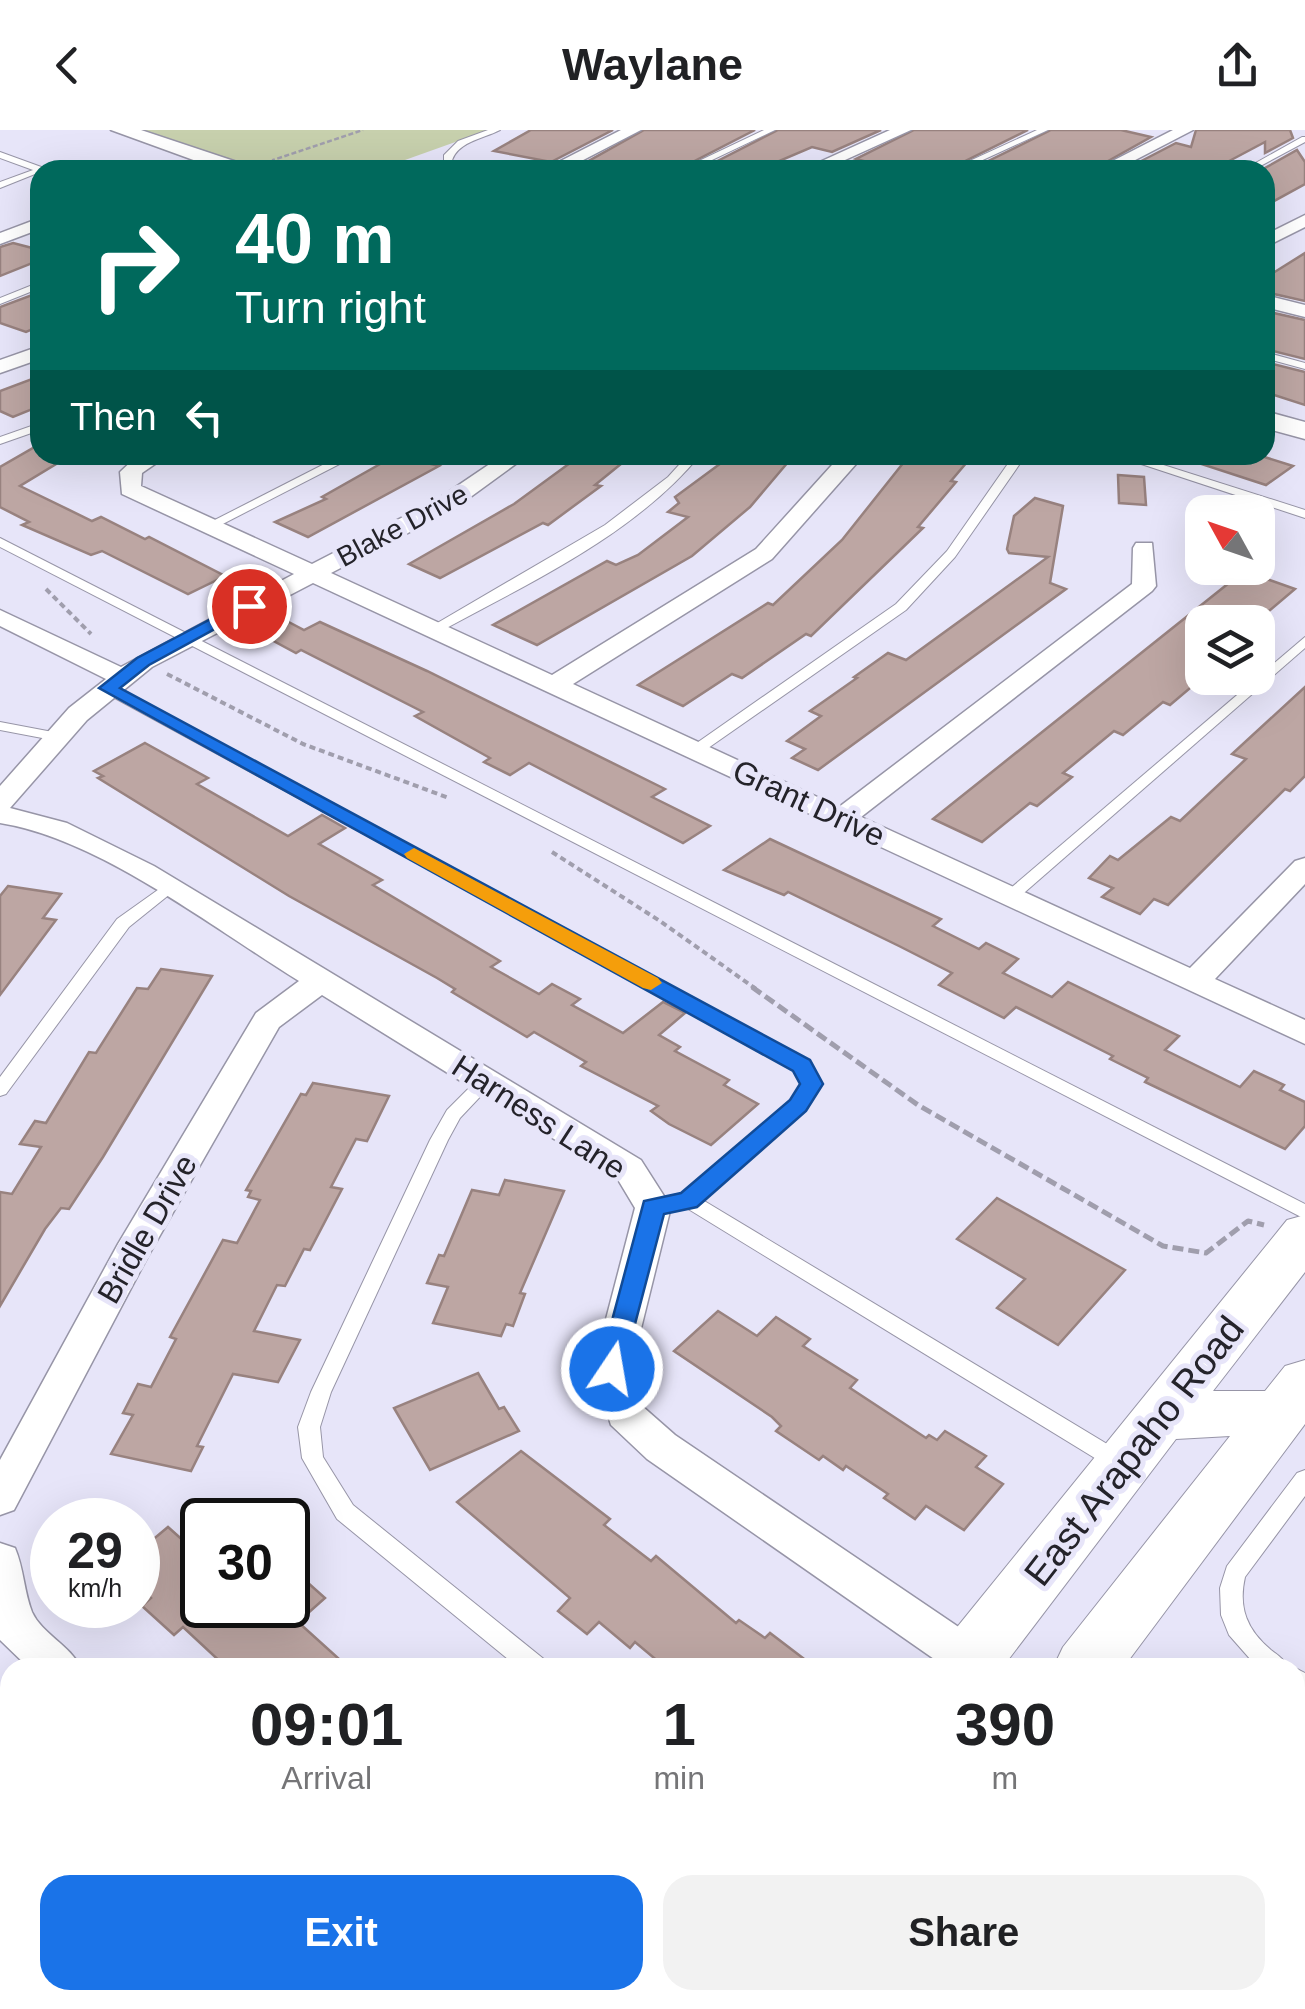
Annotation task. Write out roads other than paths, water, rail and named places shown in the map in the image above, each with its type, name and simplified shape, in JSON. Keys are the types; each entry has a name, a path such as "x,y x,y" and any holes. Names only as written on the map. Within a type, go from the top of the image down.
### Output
{"main road":[{"name":"East Arapaho Road","path":"977,1658 1160,1417 1288,1231"},
{"path":"1160,1417 1292,1399"},
{"path":"1093,1658 1292,1399"}],"street":[{"path":"572,160 633,130"},
{"path":"832,160 904,130"},
{"path":"1124,160 1185,130"},
{"path":"112,133 182,160"},
{"path":"1275,236 1305,220"},
{"path":"0,239 30,227"},
{"path":"1275,303 1305,312"},
{"path":"0,367 30,356"},
{"path":"1275,421 1305,431"},
{"path":"1275,436 1305,445"},
{"name":"Grant Drive","path":"137,465 130,472 130,489 1305,1033"},
{"name":"Blake Drive","path":"3,797 114,683 186,638 446,504 503,465"},
{"path":"555,684 764,554 844,465"},
{"path":"842,818 1144,586 1144,548"},
{"path":"0,616 114,683"},
{"name":"Harness Lane","path":"3,797 34,819 74,834 168,888 629,1169 653,1207 612,1369 625,1414 660,1447 962,1658"},
{"path":"1195,981 1305,867"},
{"name":"Bridle Drive","path":"0,1498 131,1254 268,1020 320,981"},
{"path":"0,1561 14,1625 48,1658"}],"lane":[{"path":"448,160 448,155 461,143 496,130"},
{"path":"706,160 771,130"},
{"path":"976,160 1044,130"},
{"path":"1267,160 1305,140"},
{"path":"0,156 30,166"},
{"path":"0,185 30,174"},
{"path":"0,302 30,289"},
{"path":"1275,358 1305,366"},
{"path":"0,441 30,430"},
{"path":"209,526 331,465"},
{"path":"434,629 609,526 684,465"},
{"path":"696,750 901,607 951,554 1013,465"},
{"path":"1151,465 1305,514"},
{"path":"0,542 1305,1212"},
{"path":"1011,896 1305,641"},
{"path":"114,683 802,1066 811,1084 798,1105 688,1200 653,1207"},
{"path":"0,726 58,737"},
{"path":"0,1090 123,923 168,888"},
{"path":"486,1082 453,1114 321,1392 310,1427 313,1458 345,1512 525,1658"},
{"path":"688,1200 1123,1464"},
{"path":"1264,1658 1248,1645 1234,1624 1228,1590 1234,1573 1305,1478"}]}
